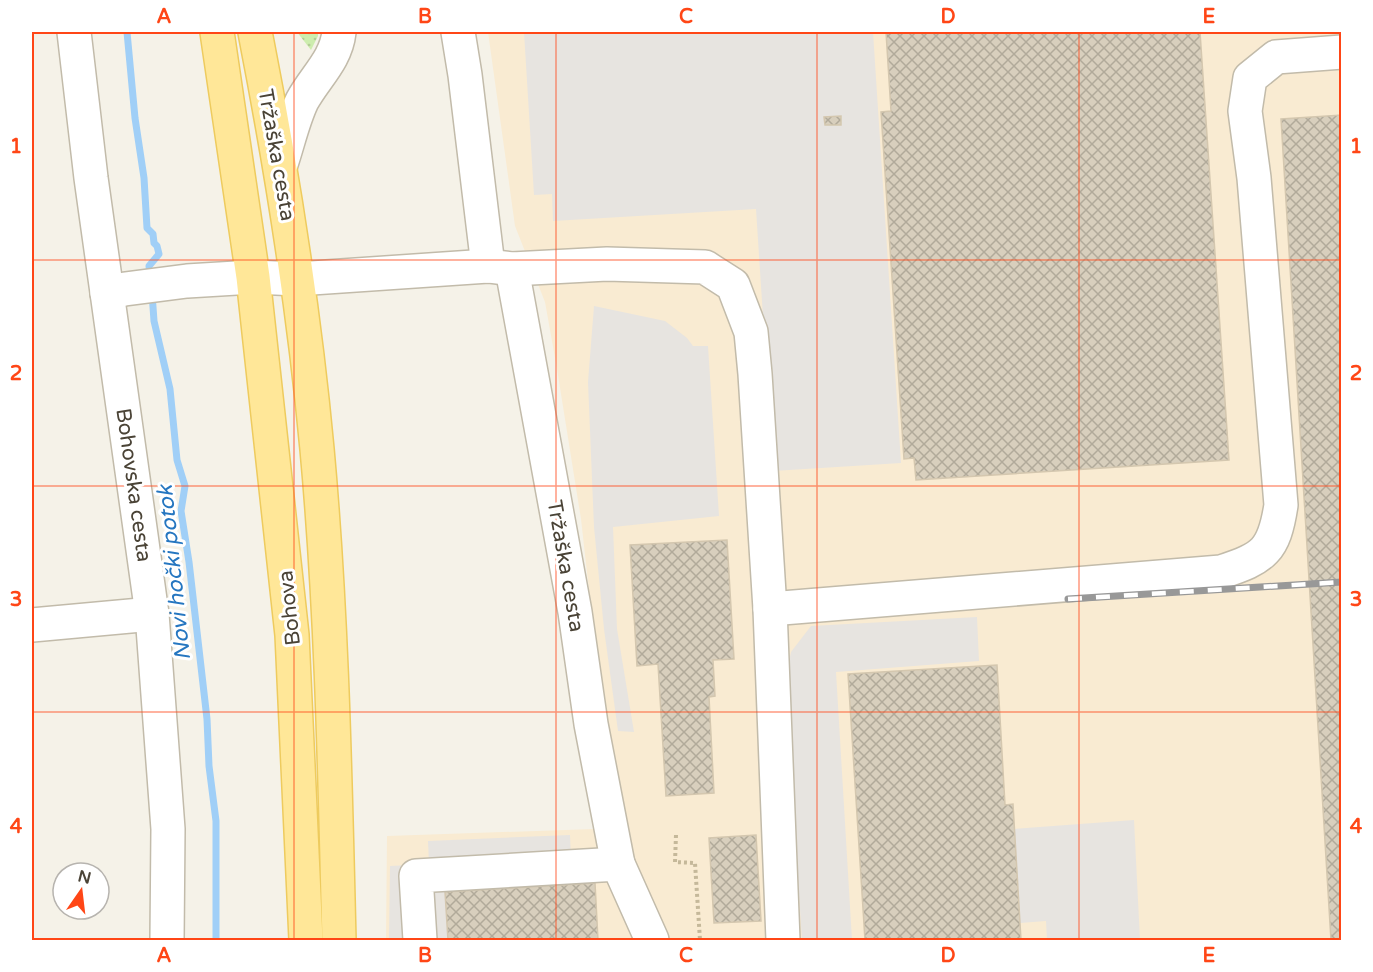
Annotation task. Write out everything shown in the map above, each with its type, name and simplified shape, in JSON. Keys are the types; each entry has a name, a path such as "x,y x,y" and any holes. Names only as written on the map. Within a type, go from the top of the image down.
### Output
{"main road":[{"name":"Tržaška cesta","path":"217,32 253,277"},
{"name":"Tržaška cesta","path":"255,32 281,164 297,279"},
{"name":"Bohova","path":"253,277 292,634 306,940"},
{"name":"Bohova","path":"297,279 317,450 327,599 339,940"}],"street":[{"name":"Bohovska cesta","path":"74,32 90,178 116,291 152,614 168,829 167,940"},
{"path":"281,164 302,101 328,64 338,44 339,32"},
{"name":"Tržaška cesta","path":"458,32 500,267 575,612 591,724 618,864 652,940"},
{"path":"770,609 1221,572 1244,565 1259,556 1277,532 1281,505 1254,178 1245,111 1250,78 1276,57 1341,52"},
{"path":"116,291 253,277 297,279 500,267 607,264 705,267 733,285 751,332 770,609 783,940"},
{"path":"32,625 152,614"},
{"path":"420,940 416,876 618,864"}],"path":[{"path":"676,835 675,862 695,863 700,940"}],"shaded area":[{"path":"488,32 1341,32 1341,940 386,940 387,836 623,828 598,670 581,519 557,369 545,302 515,226"},
{"path":"524,32 873,32 901,463 773,471 756,209 553,221 552,194 534,195"},
{"path":"594,306 665,321 687,338 693,346 708,346 719,516 613,527 617,629 634,732 618,731 604,629 594,527 588,382"},
{"path":"977,617 979,661 836,672 852,940 802,940 785,681 791,652 811,626"},
{"path":"1134,820 1140,940 1047,940 1046,921 1020,923 1014,829"},
{"path":"570,835 572,884 445,892 448,940 389,940 390,866 429,864 428,841"}],"green space":[{"path":"297,32 318,32 311,50"}],"building":[{"path":"886,32 1200,32 1229,460 916,480 914,458 904,459 881,112 891,111"},
{"path":"1342,115 1342,940 1331,940 1281,119"},
{"path":"841,116 841,125 825,125 824,117"},
{"path":"727,540 734,659 713,660 715,696 709,697 714,793 666,796 658,664 637,666 630,545"},
{"path":"997,665 1005,805 1013,804 1021,940 865,940 848,674"},
{"path":"756,835 761,921 714,923 709,838"},
{"path":"595,883 598,940 448,940 445,892"}],"waterway":[{"name":"Novi hočki potok","path":"127,32 135,118 144,178 147,228 153,234 159,254 149,266 150,276"},
{"name":"Novi hočki potok","path":"152,293 154,321 170,389 177,460 185,486 181,511 207,719 209,766 216,821 216,940"}],"railway":[{"path":"1068,599 1342,582"}]}
